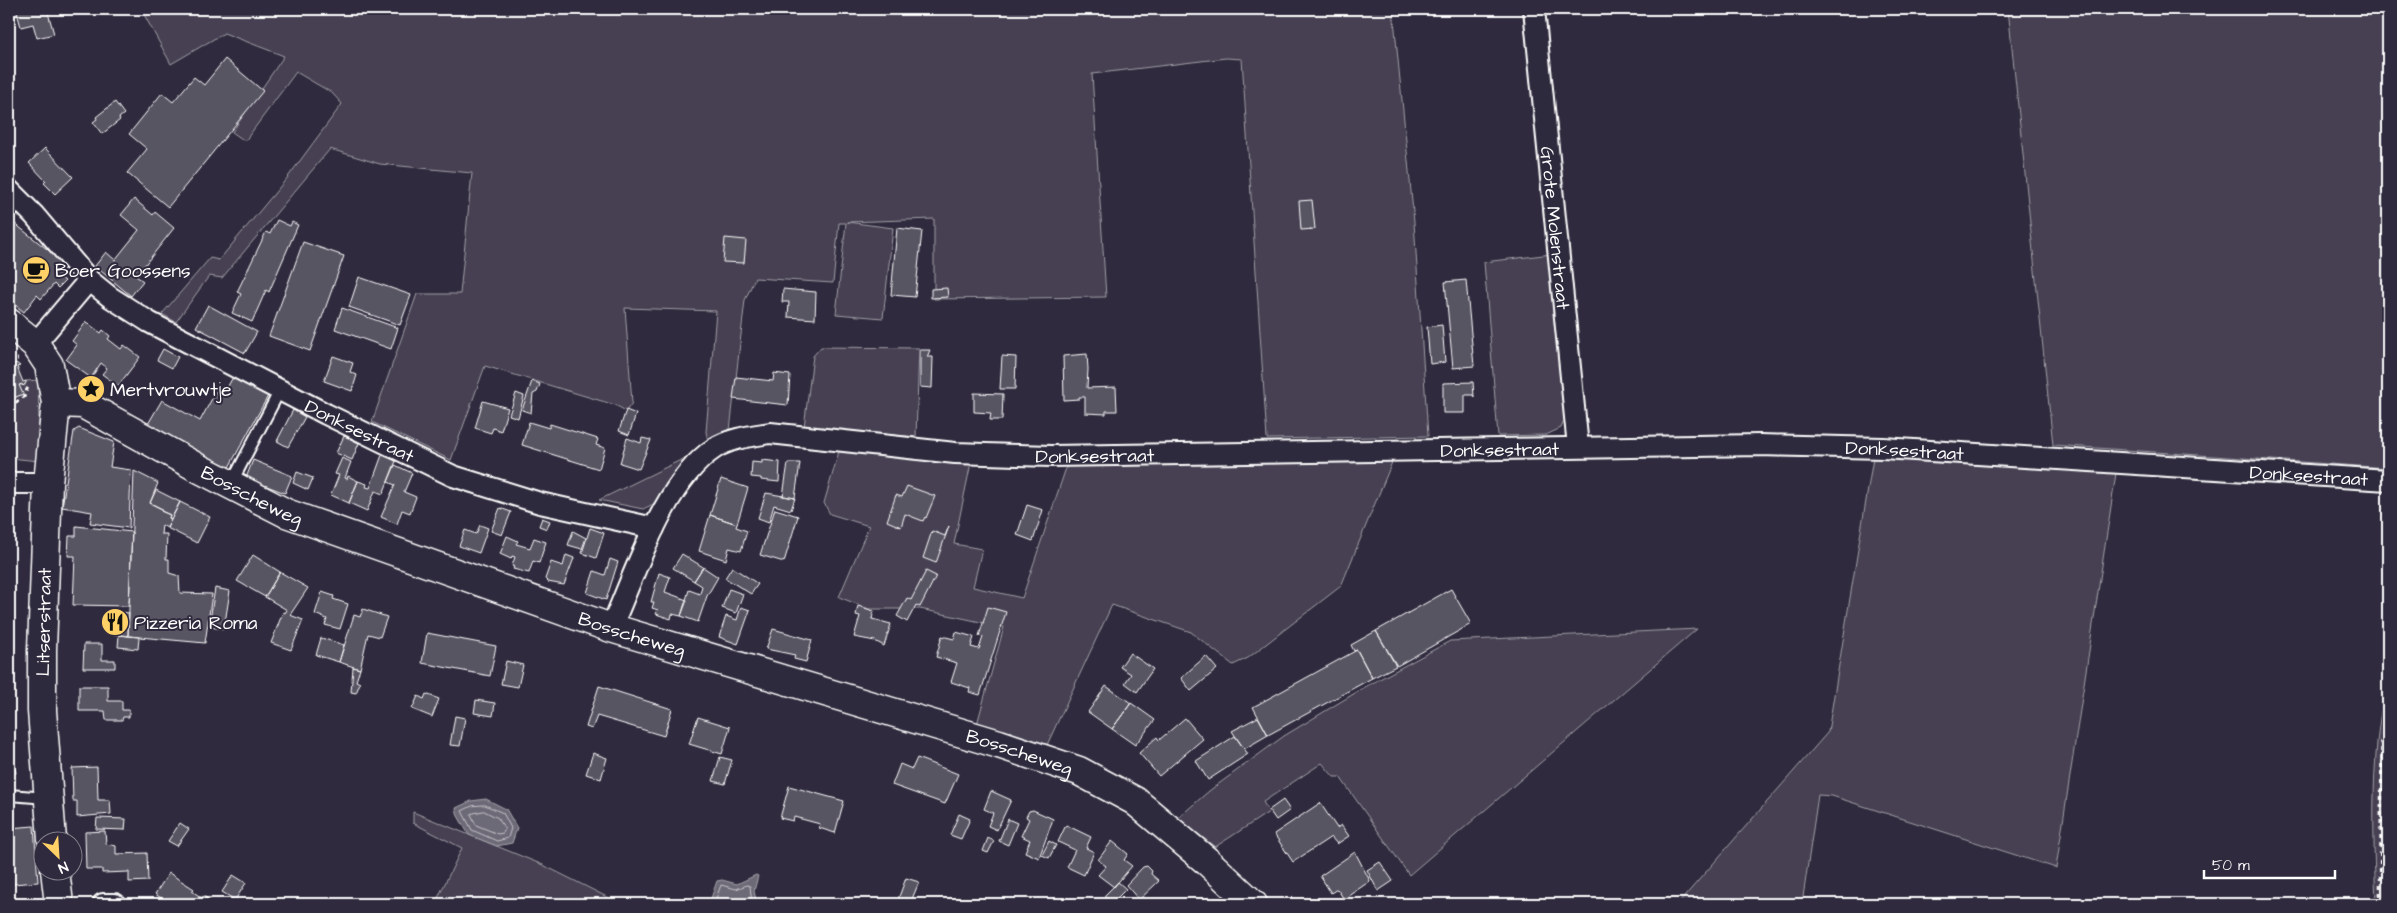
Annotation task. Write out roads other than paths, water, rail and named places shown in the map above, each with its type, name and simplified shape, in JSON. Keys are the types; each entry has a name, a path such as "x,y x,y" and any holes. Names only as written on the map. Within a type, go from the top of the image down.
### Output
{"street":[{"name":"Grote Molenstraat","path":"1534,9 1578,447"},
{"name":"Donksestraat","path":"9,190 34,215 89,280 110,297 149,322 280,390 454,476 540,503 654,528"},
{"path":"35,344 89,280"},
{"path":"9,322 35,344 49,364 56,403"},
{"name":"Litserstraat","path":"51,830 47,798 42,650 48,483 56,403"},
{"name":"Bosscheweg","path":"56,403 83,404 286,513 611,628 999,744 1079,771 1135,801 1208,862 1253,904"},
{"name":"Donksestraat","path":"611,628 654,528 682,481 696,462 724,444 740,438 770,433 955,453 1051,456 1760,445 1883,448 2388,480"},
{"path":"9,483 48,483"},
{"path":"56,880 59,904"},
{"path":"103,904 115,904"}],"lane":[{"path":"231,485 280,390"},
{"path":"9,795 47,798"}],"water":[{"path":"486,799 506,809 517,828 512,843 497,846 469,835 458,816 456,808 471,801"},
{"path":"756,875 758,876 754,891 757,904 709,904 717,881 722,880 737,884"}],"place":[{"name":"Boer Goossens","path":"36,270"},
{"name":"Mertvrouwtje","path":"91,389"},
{"name":"Pizzeria Roma","path":"115,622"}]}
